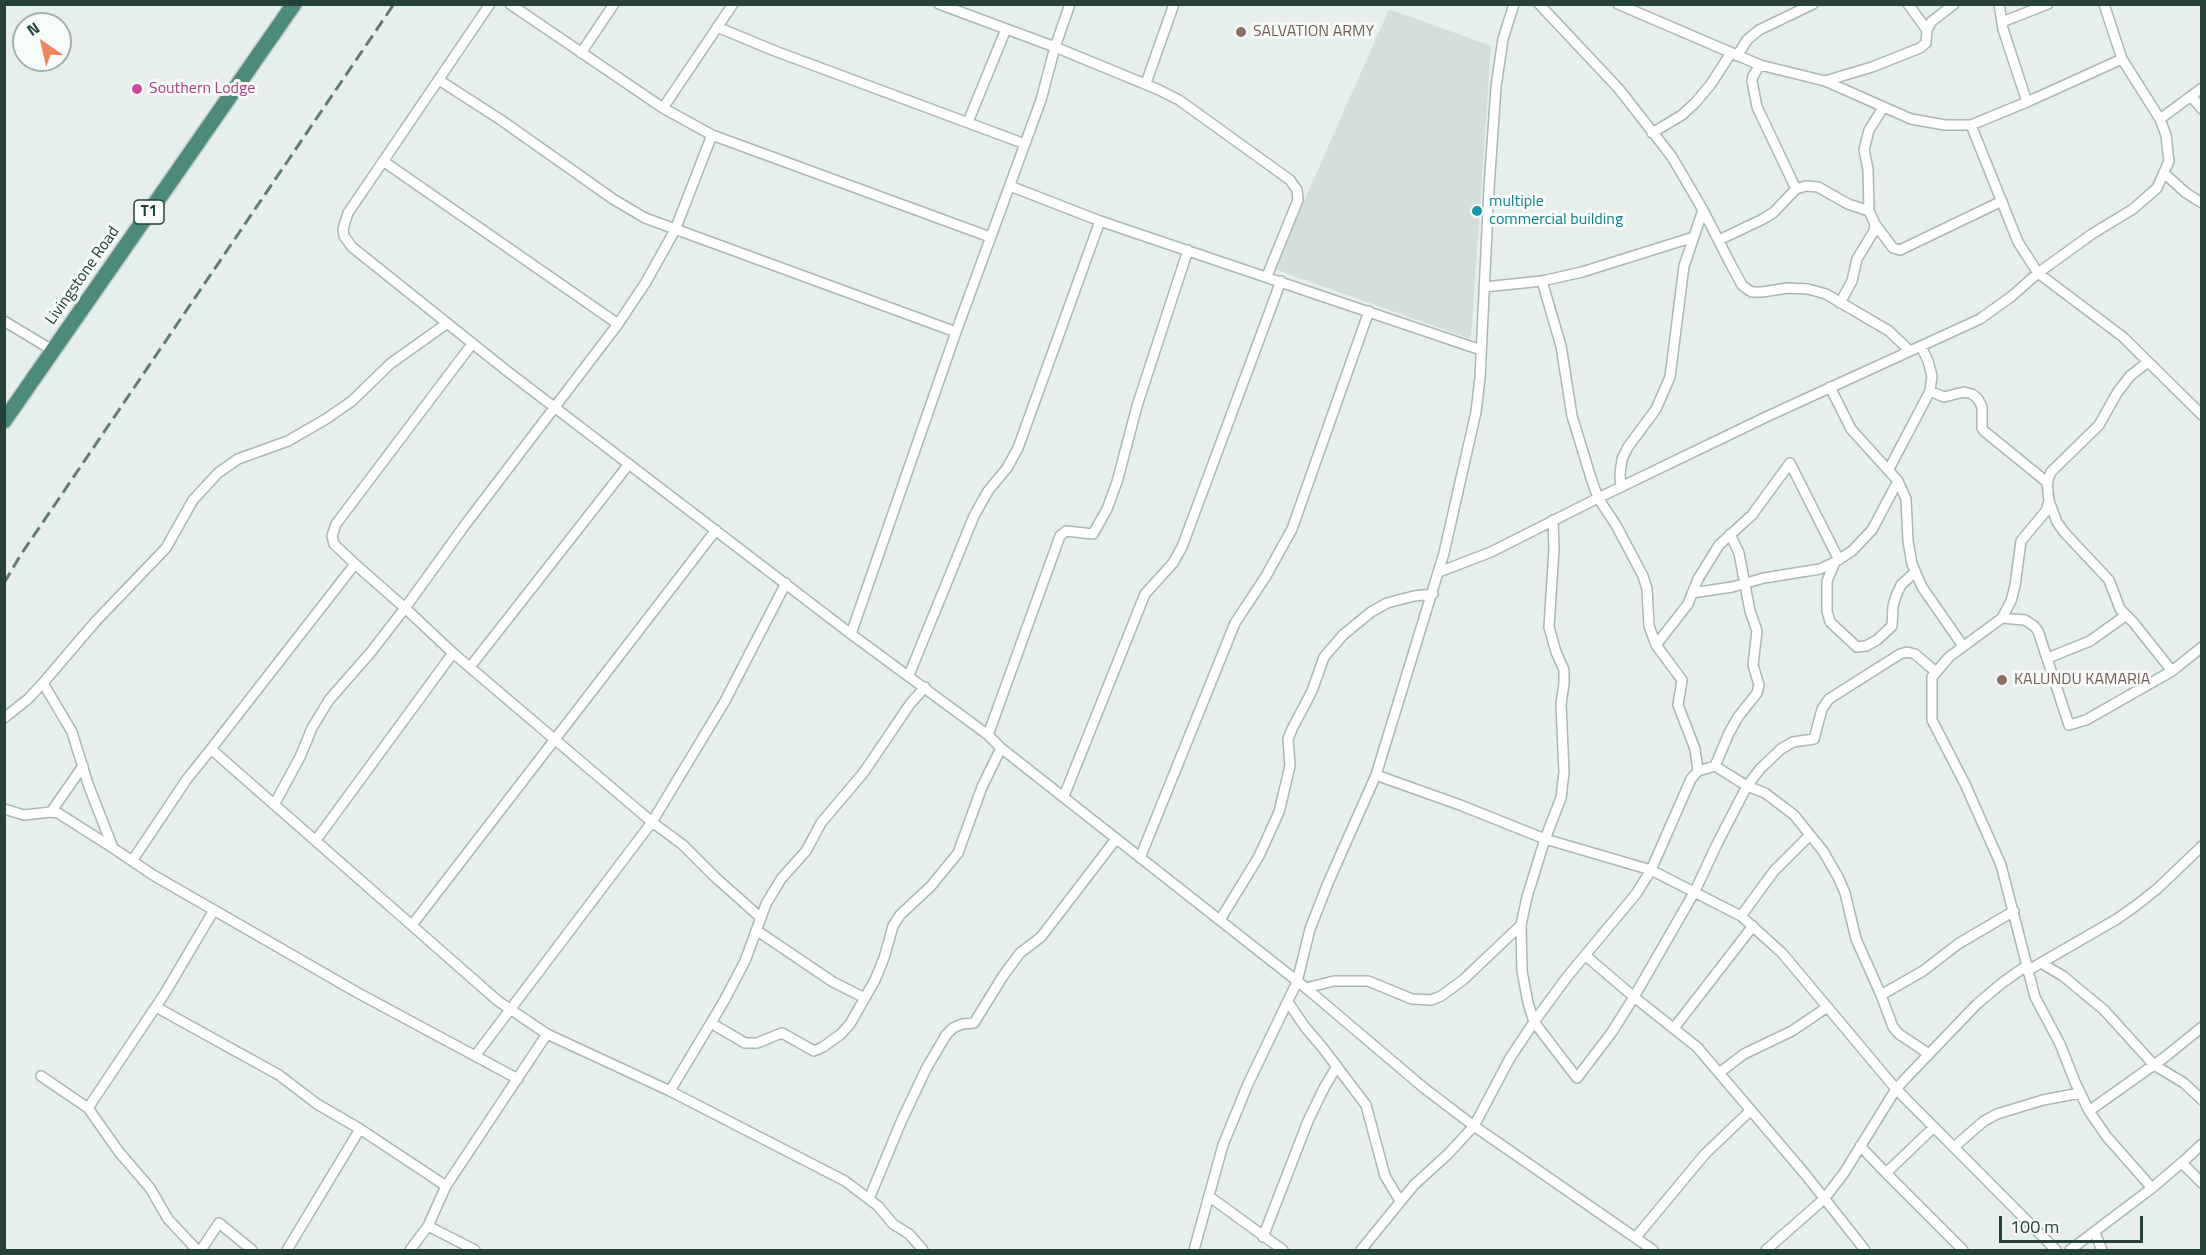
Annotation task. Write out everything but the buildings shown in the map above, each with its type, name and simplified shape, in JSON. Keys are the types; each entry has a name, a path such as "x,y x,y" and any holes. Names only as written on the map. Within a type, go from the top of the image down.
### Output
{"highway":[{"name":"Livingstone Road","path":"4,421 294,4"}],"street":[{"path":"490,4 348,213 344,222 344,236 352,248 555,408 851,634 988,735 1001,748 1306,988 1424,1088 1474,1126 1653,1251"},
{"path":"510,4 663,108 712,135 990,237"},
{"path":"582,53 614,4"},
{"path":"663,108 733,4"},
{"path":"939,4 964,9 1006,29 1146,83 1184,104 1284,176 1296,187 1298,200 1267,276"},
{"path":"851,634 956,332 1041,100 1055,47 1070,4"},
{"path":"1146,83 1174,4"},
{"path":"1194,1251 1224,1145 1248,1084 1297,982 1314,920 1328,882 1376,775 1439,572 1476,412 1496,87 1503,39 1514,4"},
{"path":"1539,4 1619,89 1672,157 1743,285 1752,292 1788,288 1808,289 1826,294 1889,332 1910,351"},
{"path":"1618,4 1760,65 1825,81 1911,119 1945,125 1971,125 2122,59"},
{"path":"1652,133 1682,115 1695,103 1747,40 1759,30 1813,4"},
{"path":"1908,4 1927,30"},
{"path":"1825,81 1872,67 1920,48 1926,43 1927,30 1931,22 1954,4"},
{"path":"1999,4 2002,22 2027,102"},
{"path":"2002,22 2048,4"},
{"path":"1439,572 1491,552 1830,387 1980,319 2092,234 2133,209 2157,188 2165,174 2169,161 2166,135 2160,119 2122,59 2104,4"},
{"path":"717,27 1025,144"},
{"path":"968,122 1006,29"},
{"path":"1760,65 1752,81 1757,107 1796,189"},
{"path":"439,80 645,219 956,332"},
{"path":"2160,119 2202,88"},
{"path":"2191,96 2202,109"},
{"path":"1883,108 1865,140 1864,150 1868,169 1869,211 1875,224 1893,248 1900,250 2001,201"},
{"path":"1971,125 2018,242 2038,273 2123,337 2202,416"},
{"path":"275,803 322,710 405,608 618,324 658,262 675,230 712,135"},
{"path":"383,160 618,324"},
{"path":"2165,174 2186,193 2202,203"},
{"path":"1010,186 1101,220 1481,350"},
{"path":"1719,240 1773,213 1796,189 1806,186 1818,187 1848,204 1869,211"},
{"path":"1621,487 1622,459 1656,409 1670,377 1684,266 1703,210"},
{"path":"909,675 974,516 988,491 1007,468 1018,448 1101,220"},
{"path":"1840,303 1852,281 1857,259 1874,231 1875,224"},
{"path":"1484,287 1542,281 1582,272 1694,237"},
{"path":"988,735 1060,536 1066,531 1093,534 1107,509 1117,482 1137,406 1188,250"},
{"path":"1064,796 1145,594 1173,563 1182,547 1281,281"},
{"path":"1361,1251 1400,1200 1474,1126 1510,1058 1534,1022 1567,977 1636,894 1651,870 1687,789 1698,771 1695,749 1678,705 1682,680 1656,645 1649,626 1647,589 1643,576 1616,525 1598,498 1572,416 1561,346 1542,281"},
{"path":"1140,858 1235,623 1266,576 1292,529 1369,311"},
{"path":"4,321 52,350"},
{"path":"4,718 28,699 96,621 166,548 193,500 218,473 238,459 288,441 326,418 352,401 390,364 446,324"},
{"path":"472,344 336,524 332,536 334,544 453,654 652,822 683,845 715,878 761,918"},
{"path":"1889,469 1930,391 1932,376 1921,346"},
{"path":"2148,362 2130,376 2117,393 2099,425 2051,472 2048,483 2049,501 2057,522 2064,532 2109,580 2115,600 2125,616 2133,622 2172,671"},
{"path":"1830,387 1858,439 1898,481 1906,499 1908,542 1915,572 1928,597 1963,646"},
{"path":"1930,391 1944,397 1964,393 1972,394 1982,407 1984,431 2048,483"},
{"path":"1656,645 1675,624 1688,604 1698,579 1714,552 1757,509 1790,463 1837,561"},
{"path":"470,667 629,464"},
{"path":"1692,593 1820,569 1837,561 1872,530 1898,481"},
{"path":"2049,501 2046,511 2021,541 2015,586 2011,601 2002,618 1949,657 1932,677 1932,720 1965,784 2001,865 2035,997 2060,1044 2080,1093 2107,1137 2152,1188"},
{"path":"1553,520 1554,549 1549,627 1564,670 1561,704 1564,772 1561,798 1545,839 1521,925 1522,970 1534,1022 1577,1078 1612,1032 1634,997 1695,891 1747,786 1780,749 1793,742 1814,739 1822,709 1829,699 1866,674 1906,652 1915,654 1936,672"},
{"path":"412,925 716,530"},
{"path":"1715,766 1729,733 1759,688 1753,665 1757,634 1744,584 1739,553 1730,534"},
{"path":"1837,561 1827,581 1827,611 1830,622 1857,646 1866,646 1877,640 1892,626 1896,596 1901,585 1915,572"},
{"path":"132,861 187,779 355,564"},
{"path":"475,1056 512,1011 652,822 729,693 786,584"},
{"path":"1220,920 1258,856 1279,812 1290,766 1288,740 1312,691 1324,657 1343,635 1371,612 1387,603 1433,594"},
{"path":"2048,658 2090,641 2125,616"},
{"path":"2002,618 2025,620 2034,626 2048,658 2069,725 2086,720 2172,671 2202,647"},
{"path":"316,840 453,654"},
{"path":"43,683 72,732 113,848"},
{"path":"670,1091 745,961 766,904 781,879 806,851 821,823 864,772 910,704 925,687"},
{"path":"711,1023 746,1042 757,1043 782,1033 814,1051 841,1034 866,999 884,958 893,926 900,915 931,886 958,853 982,787 1001,748"},
{"path":"211,749 512,1011 547,1034 670,1091 845,1181 869,1199 893,1224 909,1234 923,1251"},
{"path":"51,812 83,766"},
{"path":"1698,771 1715,766 1782,804 1794,815 1823,851 1845,893 1856,939 1893,1027 1899,1034 1929,1054"},
{"path":"1376,775 1545,839 1651,870 1741,916 1782,953 1896,1089 2056,1251"},
{"path":"4,809 24,815 51,812 64,816 132,861 214,910 358,993 518,1079"},
{"path":"1741,916 1774,871 1810,835"},
{"path":"869,1199 901,1122 926,1069 946,1035 962,1023 974,1023 1020,952 1041,937 1116,839"},
{"path":"1766,1251 1824,1199 1844,1173 1896,1089 1977,1004 2001,983 2041,963 2117,919 2157,889 2202,846"},
{"path":"88,1107 156,1007 214,910"},
{"path":"1881,995 1923,971 1958,944 2014,910"},
{"path":"1306,988 1334,981 1368,981 1412,999 1431,1000 1450,991 1521,925"},
{"path":"1674,1028 1753,926"},
{"path":"756,930 833,982 866,999"},
{"path":"1586,956 1697,1047 1865,1251"},
{"path":"2041,963 2063,976 2104,1010 2154,1065 2178,1079 2202,1100"},
{"path":"1288,1002 1366,1105 1385,1176 1400,1200"},
{"path":"156,1007 279,1075 317,1104 360,1129 446,1186"},
{"path":"1719,1073 1744,1054 1792,1031 1826,1008"},
{"path":"2089,1111 2154,1065 2202,1027"},
{"path":"410,1251 428,1226 446,1186 547,1034"},
{"path":"1263,1237 1308,1121 1337,1066"},
{"path":"41,1076 88,1107 119,1152 150,1188 168,1219 199,1251 219,1223 252,1251"},
{"path":"1954,1147 1984,1121 1997,1114 2043,1100 2080,1093"},
{"path":"1636,1237 1705,1154 1750,1110"},
{"path":"1886,1173 1934,1127"},
{"path":"286,1251 360,1129"},
{"path":"2070,1251 2152,1188 2202,1144"},
{"path":"1860,1146 1963,1251"},
{"path":"2182,1163 2202,1183"},
{"path":"1210,1197 1283,1251"},
{"path":"428,1226 475,1251"},
{"path":"2095,1233 2102,1251"}],"shaded area":[{"path":"1389,9 1491,46 1471,339 1274,269"}],"railway":[{"path":"4,583 20,556 394,4"}],"place":[{"name":"SALVATION ARMY","path":"1241,32"},
{"name":"Southern Lodge","path":"137,89"},
{"name":"multiple commercial building","path":"1477,211"},
{"name":"KALUNDU KAMARIA","path":"2002,680"}]}
